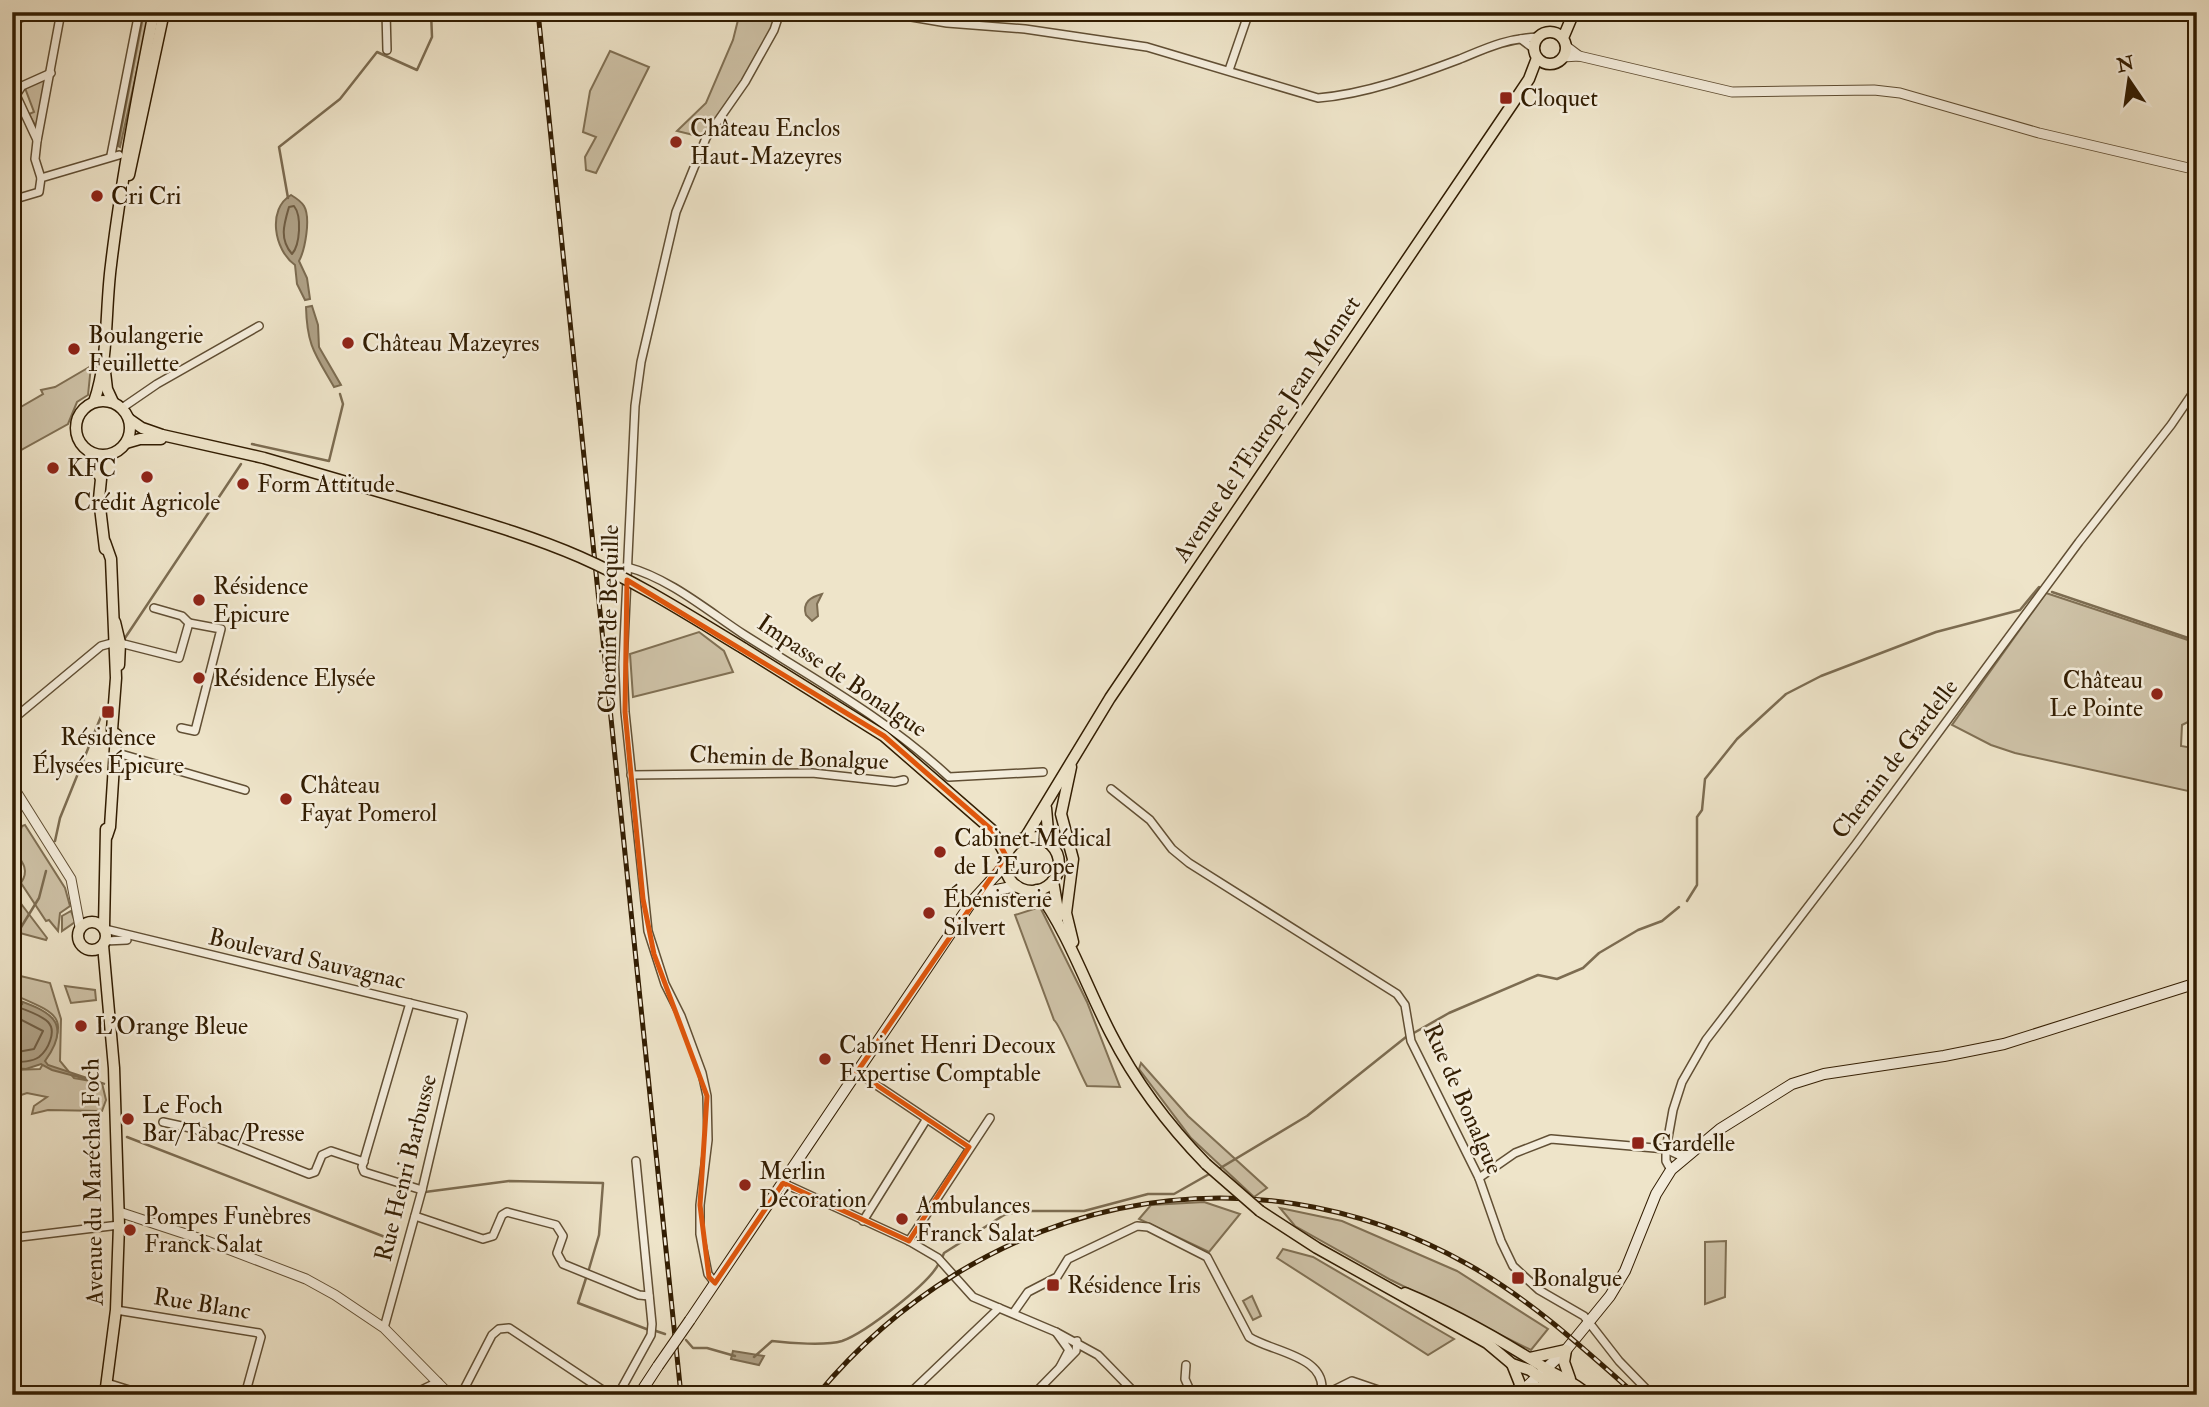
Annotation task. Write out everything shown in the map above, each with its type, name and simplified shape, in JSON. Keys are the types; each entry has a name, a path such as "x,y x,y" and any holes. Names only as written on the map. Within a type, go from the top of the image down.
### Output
{"main road":[{"path":"94,402 103,358 106,302 125,156 154,12"},
{"path":"120,205 129,176 164,12"},
{"path":"1572,15 1564,47 1556,63 1539,52 1552,32 1572,15"},
{"path":"1552,32 1564,47"},
{"name":"Avenue de l'Europe Jean Monnet","path":"1022,839 1046,807 1075,753 1529,79 1539,52"},
{"path":"103,358 107,389 118,405 129,419 162,435 223,448 529,537 580,557 636,585 884,736 992,830 1006,860 1007,875 1017,886"},
{"path":"116,642 111,596 111,559 104,542 101,481 90,453 80,444 75,424 81,410 94,402 118,405"},
{"path":"101,481 111,454 125,443 130,432 129,419"},
{"path":"125,443 156,439 223,448"},
{"path":"90,453 111,454"},
{"name":"Avenue du Maréchal Foch","path":"106,1389 116,1310 119,1212 109,1010 97,930 105,882 111,808 116,642"},
{"path":"1075,753 1061,814 1073,859 1066,913 1080,968"},
{"path":"1046,807 1049,843"},
{"path":"992,830 1022,839 1035,837 1049,843 1056,851 1059,864 1053,881 1054,900 1065,935 1111,1033 1144,1090 1206,1164 1261,1210 1368,1277 1536,1368 1577,1395"},
{"path":"639,1395 973,901 1022,839"},
{"path":"973,901 990,891 1017,886 1037,890 1053,881"},
{"path":"1037,890 1065,935"},
{"path":"90,950 97,930"},
{"name":"Avenue du Maréchal Foch","path":"97,930 78,940 97,960 109,1010"},
{"path":"1519,1393 1566,1349 1590,1321 1625,1271 1656,1194 1671,1170 1683,1157 1720,1129 1792,1084 1824,1074 2004,1044 2197,984"},
{"path":"1368,1277 1476,1325 1530,1358 1552,1388 1563,1395"},
{"path":"1487,1343 1512,1364 1570,1379 1588,1395"},
{"path":"1530,1358 1566,1349"},
{"path":"1566,1349 1564,1362 1570,1379"},
{"path":"1512,1364 1520,1384 1519,1393"},
{"path":"1519,1393 1552,1388"}],"street":[{"path":"13,19 36,12"},
{"path":"12,200 39,191 41,178 35,159 37,141 61,12"},
{"path":"41,178 115,155 139,12"},
{"path":"387,12 387,50"},
{"name":"Chemin de Bequille","path":"715,1283 708,1274 701,1234 700,1205 708,1140 707,1096 702,1073 681,1016 665,984 648,931 631,775 623,664 635,406 641,362 676,212 706,138 745,82 774,30 780,12"},
{"path":"882,12 947,23 1025,29 1147,47 1318,98 1348,96 1459,59 1502,41 1521,38 1539,52"},
{"path":"1229,70 1249,12"},
{"path":"1564,47 1579,56 1732,92 1862,90 1900,93 2039,132 2197,170"},
{"path":"37,141 16,95 22,86 51,73"},
{"path":"118,405 259,326"},
{"name":"Chemin de Gardelle","path":"1671,1170 1666,1161 1666,1149 1673,1110 1682,1082 1706,1040 2197,387"},
{"name":"Impasse de Bonalgue","path":"627,567 666,584 875,716 917,747 949,777 1043,772"},
{"path":"154,608 182,616 189,623 221,629 195,731 181,727"},
{"path":"12,720 101,646 116,642 179,658 189,623"},
{"path":"114,752 245,790"},
{"name":"Chemin de Bonalgue","path":"631,775 812,773 895,782 904,780"},
{"path":"12,785 71,879 79,910 97,930"},
{"name":"Rue de Bonalgue","path":"1111,789 1150,820 1172,849 1189,863 1397,994 1405,1005 1411,1041 1479,1178 1500,1241 1513,1266 1539,1290 1590,1321"},
{"name":"Boulevard Sauvagnac","path":"97,930 463,1016"},
{"path":"410,1003 364,1162 364,1172 422,1190"},
{"name":"Rue Henri Barbusse","path":"384,1328 422,1190 463,1016"},
{"path":"857,1072 969,1147"},
{"path":"909,1241 990,1118"},
{"path":"863,1221 926,1120"},
{"path":"163,1122 195,1129 309,1174 315,1172 322,1155 331,1151 364,1162"},
{"path":"1479,1178 1515,1153 1550,1139 1666,1149 1683,1157"},
{"path":"618,1395 651,1335 636,1161"},
{"path":"783,1183 909,1241 938,1258 974,1297 1014,1312 1098,1355 1137,1395"},
{"path":"119,1212 306,1279 384,1328 450,1395"},
{"path":"415,1216 483,1239 493,1236 502,1215 507,1212 556,1225 563,1236 557,1252 563,1264 639,1295 649,1296"},
{"path":"12,1238 119,1225"},
{"path":"1014,1312 1028,1292 1057,1277 1068,1259 1137,1226 1148,1227 1206,1257 1249,1337 1308,1360 1322,1387 1322,1395 1352,1381 1393,1395"},
{"path":"908,1395 999,1308"},
{"name":"Rue Blanc","path":"116,1310 259,1333 261,1337 245,1395"},
{"path":"1590,1321 1619,1361 1652,1395"},
{"path":"461,1395 492,1335 499,1329 509,1328 610,1395"},
{"path":"1056,1332 1069,1350"},
{"path":"1060,1367 1069,1350 1079,1344"},
{"path":"1033,1395 1079,1344"},
{"path":"1186,1365 1185,1379 1192,1395"},
{"path":"411,1395 438,1382"},
{"path":"106,1389 145,1395"}],"highlighted area":[{"path":"627,580 884,736 992,830 1006,856 857,1072 969,1147 909,1241 783,1183 715,1283 709,1277 700,1205 707,1096 654,954 643,899 625,712"}],"shaded area":[{"path":"144,12 150,12 120,147 118,146"},
{"path":"740,12 779,12 774,30 706,138 677,131 706,103 733,40"},
{"path":"610,51 649,67 596,173 586,170 585,157 596,137 583,132 590,91"},
{"path":"47,78 36,127 29,114 34,112 25,88"},
{"path":"91,366 88,395 77,402 68,424 12,455 12,405 16,403 19,408 43,394 41,390 55,387"},
{"path":"2046,593 2197,643 2197,713 2192,720 2182,725 2181,746 2193,748 2191,787 2188,791 2015,753 1991,745 1952,725"},
{"path":"699,632 724,651 733,672 633,697 630,654"},
{"path":"25,825 65,888 70,906 60,913 58,931 49,920 46,921 21,883 25,870 14,850 22,826"},
{"path":"22,905 46,940 16,932 12,915"},
{"path":"1040,907 1087,1002 1120,1087 1087,1086 1054,1020 1015,915"},
{"path":"71,911 75,922 62,931 62,916"},
{"path":"12,974 50,983 61,1019 60,1061 74,1078 102,1083 106,1100 102,1111 48,1110 32,1114 34,1106 47,1097 27,1093 12,1098 12,1070 40,1069 50,1052 58,1028 51,1013 12,994"},
{"path":"65,986 95,990 96,1000 71,1003"},
{"path":"1141,1063 1188,1116 1267,1188 1254,1197 1191,1138 1139,1069"},
{"path":"1204,1202 1240,1214 1209,1252 1139,1219 1151,1205"},
{"path":"1280,1208 1342,1221 1457,1271 1548,1329 1531,1350 1391,1280 1295,1226"},
{"path":"1726,1241 1725,1297 1705,1304 1705,1242"},
{"path":"1283,1249 1313,1257 1454,1339 1428,1355 1277,1258"},
{"path":"1252,1296 1261,1316 1253,1320 1243,1301"}],"water":[{"path":"291,195 303,204 307,218 305,242 299,261 307,278 310,299 305,300 297,284 295,265 282,250 276,230 279,210 283,201"},
{"path":"312,306 318,325 319,347 341,385 334,387 313,349 306,307"},
{"path":"822,594 817,604 818,616 812,621 806,615 806,603"},
{"path":"12,998 37,1008 53,1019 57,1036 45,1061 48,1065 105,1084 52,1070 41,1064 26,1069 12,1068"},
{"path":"733,1351 764,1356 759,1365 731,1359"}],"waterway":[{"path":"288,198 279,147 340,99 377,52 417,70 432,37 431,12"},
{"path":"252,444 329,461 343,404 340,394"},
{"path":"219,497 241,464"},
{"path":"125,638 215,503"},
{"path":"1687,901 1697,885 1697,817 1702,810 1705,779 1737,739 1786,694 1821,676 1936,632 2020,610 2039,587"},
{"path":"2052,592 2197,641"},
{"path":"55,841 60,818 104,709"},
{"path":"12,957 18,953 15,937 39,898 46,871"},
{"path":"1412,1034 1449,1013 1538,975 1557,979 1583,968 1599,953 1638,930 1662,921 1679,907"},
{"path":"12,979 22,1004"},
{"path":"1217,1170 1307,1116 1406,1037"},
{"path":"127,1137 385,1237"},
{"path":"942,1258 944,1253 1004,1215 1020,1211 1084,1211 1148,1194 1174,1194 1211,1173"},
{"path":"425,1192 509,1181 603,1183 599,1235 589,1269"},
{"path":"754,1357 772,1341 827,1343 842,1341 852,1336 910,1294 939,1263"},
{"path":"587,1275 578,1303 649,1330"},
{"path":"656,1331 665,1334"},
{"path":"686,1340 693,1348 707,1348 735,1356"}],"railway":[{"path":"538,12 681,1395"},
{"path":"817,1395 883,1328 956,1274 1035,1234 1119,1208 1206,1198 1295,1204 1383,1226 1469,1265 1535,1309 1636,1395"}],"place":[{"name":"Cloquet","path":"1506,98"},
{"name":"Château Enclos Haut-Mazeyres","path":"676,142"},
{"name":"Cri Cri","path":"97,196"},
{"name":"Château Mazeyres","path":"348,343"},
{"name":"Boulangerie Feuillette","path":"74,349"},
{"name":"KFC","path":"53,468"},
{"name":"Crédit Agricole","path":"147,477"},
{"name":"Form Attitude","path":"243,484"},
{"name":"Résidence Epicure","path":"199,600"},
{"name":"Résidence Elysée","path":"199,678"},
{"name":"Château Le Pointe","path":"2157,694"},
{"name":"Résidence Élysées Épicure","path":"108,712"},
{"name":"Château Fayat Pomerol","path":"286,799"},
{"name":"Cabinet Médical de L'Europe","path":"940,852"},
{"name":"Ébénisterie Silvert","path":"929,913"},
{"name":"L'Orange Bleue","path":"81,1026"},
{"name":"Cabinet Henri Decoux Expertise Comptable","path":"825,1059"},
{"name":"Le Foch Bar/Tabac/Presse","path":"128,1119"},
{"name":"Gardelle","path":"1638,1143"},
{"name":"Merlin Décoration","path":"745,1185"},
{"name":"Ambulances Franck Salat","path":"902,1219"},
{"name":"Pompes Funèbres Franck Salat","path":"130,1230"},
{"name":"Bonalgue","path":"1518,1278"},
{"name":"Résidence Iris","path":"1053,1285"}]}
